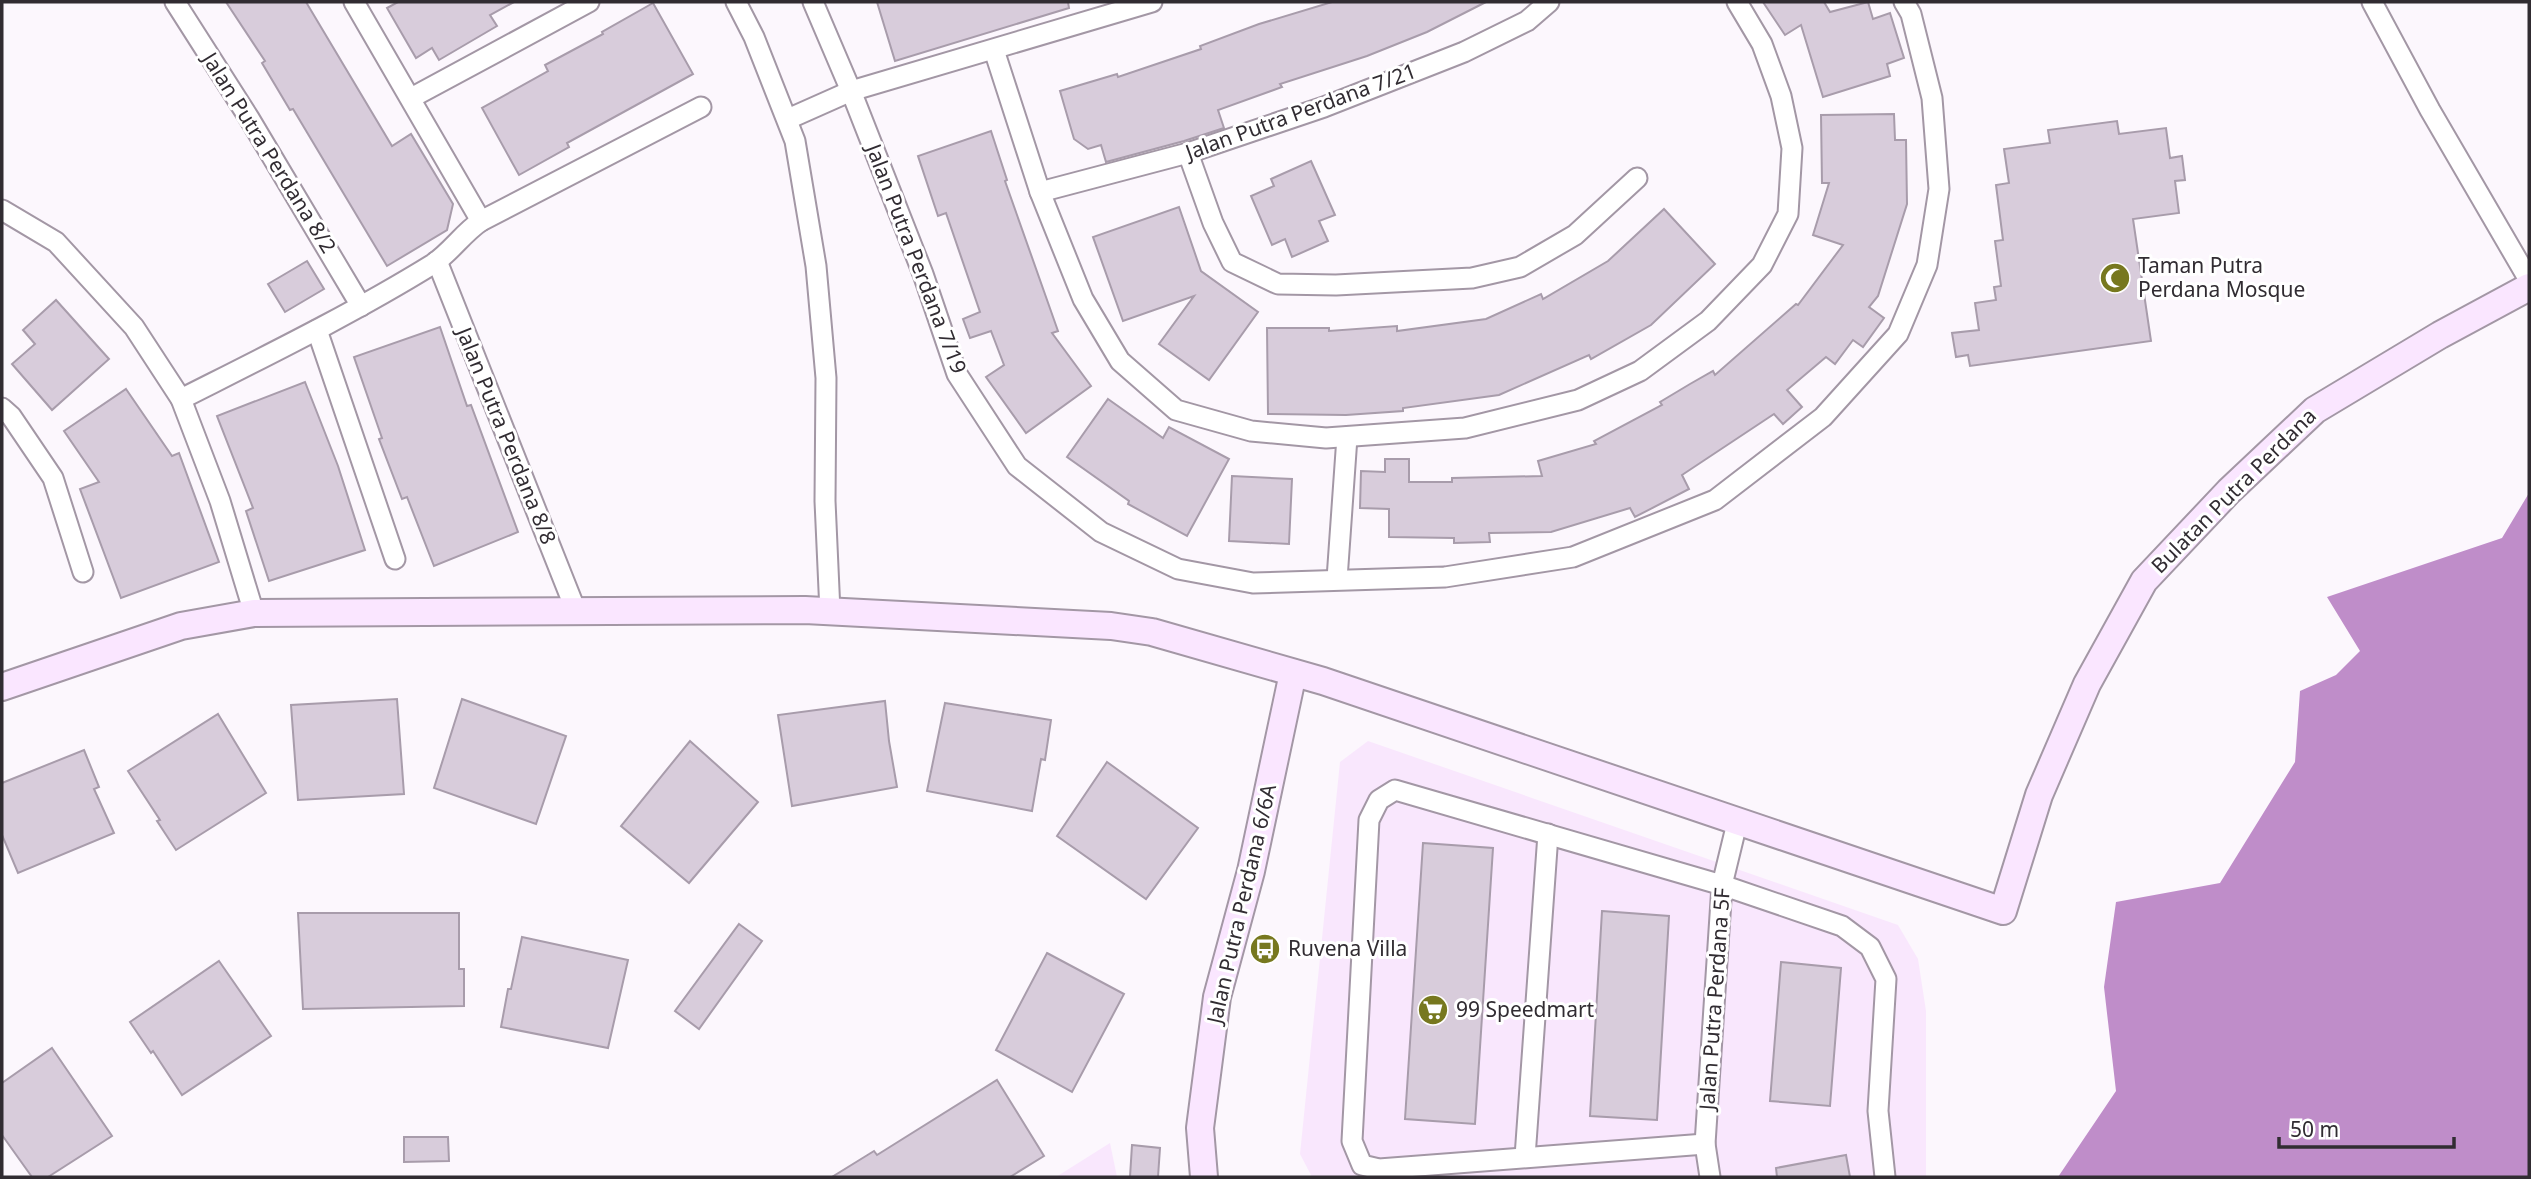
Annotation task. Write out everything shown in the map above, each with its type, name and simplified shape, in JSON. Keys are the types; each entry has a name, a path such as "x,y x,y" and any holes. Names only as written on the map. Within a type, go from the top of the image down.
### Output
{"street":[{"name":"Jalan Putra Perdana 8/2","path":"175,2 256,128 361,306"},
{"path":"354,2 481,221"},
{"path":"411,98 589,2"},
{"path":"736,2 754,37 795,141 817,266 826,378 825,502 830,612"},
{"name":"Jalan Putra Perdana 7/19","path":"814,2 923,274 957,374 1017,466 1101,532 1178,569 1254,583 1445,577 1573,557 1715,500 1823,416 1898,334 1927,265 1939,189 1932,98 1911,14 1904,2"},
{"path":"788,119 851,90 1152,2"},
{"name":"Jalan Putra Perdana 7/21","path":"1040,192 1188,153 1324,107 1464,52 1527,20 1549,2"},
{"path":"994,50 1040,192 1083,299 1120,361 1176,410 1251,431 1326,438 1347,437 1465,428 1578,400 1640,371 1708,321 1762,265 1787,214 1792,148 1781,96 1767,57 1737,2"},
{"path":"2372,2 2430,110 2529,280"},
{"path":"181,399 317,330 437,261 468,229 481,221 701,107"},
{"path":"1188,153 1213,223 1232,262 1278,284 1336,285 1472,278 1520,267 1575,235 1636,178"},
{"path":"2,210 56,242 134,327 181,399 220,501 254,613"},
{"name":"Jalan Putra Perdana 8/8","path":"437,261 576,611"},
{"name":"Bulatan Putra Perdana","path":"1737,823 2003,911 2039,795 2087,684 2144,580 2229,491 2315,410 2440,335 2529,287"},
{"path":"317,330 395,559"},
{"path":"2,408 11,416 53,478 83,572"},
{"path":"1337,579 1347,437"},
{"path":"2,687 181,626 254,613 830,612 1111,626 1152,632 1335,685 1737,823"},
{"name":"Jalan Putra Perdana 6/6A","path":"1204,1177 1200,1128 1217,998 1251,871 1293,673"},
{"path":"1705,1144 1379,1169 1362,1165 1352,1141 1369,820 1379,800 1395,790 1722,885 1842,926 1870,947 1886,979 1878,1111 1885,1177"},
{"name":"Jalan Putra Perdana 5F","path":"1710,1177 1705,1144 1722,885 1737,823"},
{"path":"1525,1157 1548,834"}],"shaded area":[{"path":"2529,493 2529,1177 2058,1177 2116,1091 2104,987 2116,902 2220,883 2295,762 2300,691 2336,675 2360,651 2327,597 2502,538"},
{"path":"1368,741 1898,925 1918,959 1926,1011 1926,1177 1312,1177 1300,1154 1340,762"},
{"path":"1110,1143 1117,1177 1056,1177"}],"building":[{"path":"226,2 306,2 392,146 411,134 453,204 447,230 387,266 293,109 290,110 262,63 265,61"},
{"path":"398,2 514,2 490,15 497,26 439,60 432,48 416,58 387,8"},
{"path":"877,2 1068,2 1069,8 895,61"},
{"path":"1332,2 1486,2 1427,32 1367,56 1280,84 1282,87 1218,110 1224,128 1106,162 1101,145 1088,149 1074,139 1060,91 1117,74 1118,77 1201,49 1200,46 1259,24"},
{"path":"1763,2 1824,2 1830,12 1868,2 1873,19 1890,13 1904,58 1887,64 1890,76 1823,97 1801,25 1785,35"},
{"path":"653,3 693,74 567,143 569,147 519,175 482,108 548,71 545,65"},
{"path":"1894,114 1895,140 1906,140 1907,204 1878,296 1869,307 1884,318 1863,347 1853,340 1835,364 1826,357 1787,390 1802,407 1783,424 1774,414 1682,475 1689,489 1635,517 1630,508 1551,532 1489,533 1490,542 1454,543 1454,538 1389,537 1389,509 1360,508 1361,471 1385,472 1385,459 1409,459 1409,482 1542,476 1538,461 1596,444 1594,441 1662,405 1660,402 1690,384 1713,371 1715,375 1798,305 1843,245 1813,235 1829,183 1822,183 1821,115"},
{"path":"2117,121 2119,134 2166,128 2170,158 2182,156 2185,180 2175,181 2179,213 2133,219 2151,341 1970,366 1968,355 1956,357 1952,333 1979,330 1975,303 1996,300 1994,287 2001,286 1995,241 2003,240 1996,185 2009,183 2004,149 2050,143 2048,130"},
{"path":"991,131 1007,180 1005,181 1058,331 1052,333 1091,386 1026,433 986,377 1004,365 991,331 970,338 963,319 980,312 946,213 938,216 918,156"},
{"path":"1311,161 1335,215 1319,221 1328,241 1292,257 1285,239 1272,245 1251,196 1274,186 1271,179"},
{"path":"1179,207 1201,271 1258,312 1209,380 1159,344 1194,296 1123,321 1093,237"},
{"path":"1664,209 1715,264 1651,325 1591,359 1589,355 1499,395 1403,408 1403,411 1346,415 1268,414 1267,328 1329,328 1329,331 1397,326 1397,331 1486,319 1541,294 1543,299 1608,261"},
{"path":"307,261 324,289 285,312 268,284"},
{"path":"56,300 109,359 52,410 12,364 35,344 23,330"},
{"path":"440,327 467,406 471,405 518,532 434,566 407,497 402,499 379,439 382,438 354,357"},
{"path":"305,382 338,466 365,550 269,581 246,511 253,508 217,416"},
{"path":"126,389 172,456 179,453 219,562 121,598 80,489 99,482 64,431"},
{"path":"1108,399 1163,438 1169,427 1229,459 1187,536 1128,504 1129,501 1067,457"},
{"path":"1232,476 1292,479 1289,544 1229,541"},
{"path":"397,699 404,794 298,800 291,705"},
{"path":"462,699 566,736 536,824 434,788"},
{"path":"885,701 897,787 792,806 778,715"},
{"path":"945,703 1051,720 1045,760 1041,759 1032,811 927,791"},
{"path":"218,714 266,793 176,850 128,771"},
{"path":"690,741 758,802 689,883 621,826"},
{"path":"84,750 99,787 94,789 114,833 18,873 2,835 2,783"},
{"path":"1107,762 1198,828 1146,899 1057,836"},
{"path":"1423,843 1493,848 1475,1124 1405,1119"},
{"path":"1602,911 1669,916 1657,1120 1590,1116"},
{"path":"298,913 459,913 459,969 464,969 464,1006 303,1009"},
{"path":"739,924 762,941 699,1029 675,1011"},
{"path":"522,937 628,960 608,1048 501,1027"},
{"path":"1047,953 1124,994 1072,1092 996,1050"},
{"path":"219,961 271,1036 182,1095 130,1022"},
{"path":"1781,962 1841,968 1830,1106 1770,1101"},
{"path":"52,1048 112,1136 48,1177 32,1177 2,1135 2,1083"},
{"path":"997,1080 1044,1156 1010,1177 832,1177 874,1151 877,1155"},
{"path":"404,1137 448,1137 449,1161 404,1162"},
{"path":"1132,1145 1160,1148 1158,1177 1130,1177"},
{"path":"1846,1155 1850,1177 1777,1177 1776,1168"}],"place":[{"name":"Taman Putra Perdana Mosque","path":"2115,278"},
{"name":"Ruvena Villa","path":"1265,949"},
{"name":"99 Speedmart","path":"1433,1010"}]}
